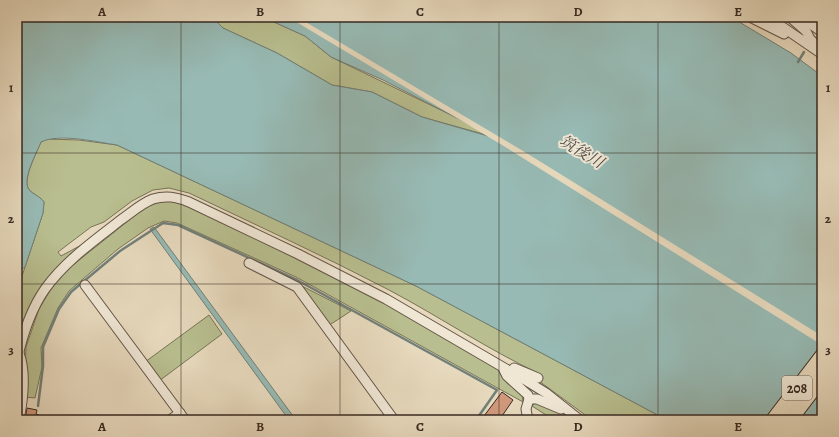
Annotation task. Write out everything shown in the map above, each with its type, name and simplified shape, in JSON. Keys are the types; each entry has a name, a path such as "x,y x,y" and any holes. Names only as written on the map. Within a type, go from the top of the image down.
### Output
{"highway":[{"name":"208","path":"773,420 822,356"},
{"name":"208","path":"790,420 822,378"}],"street":[{"path":"750,17 786,35 791,33"},
{"path":"768,17 820,50"},
{"path":"790,17 806,31 810,39 820,50"},
{"path":"801,17 822,32"},
{"path":"19,420 22,407 22,362 18,356 37,304 45,290 58,273 97,238 138,208 151,200 162,197 175,197 189,202 298,254 392,303 546,393 580,420"},
{"path":"249,263 297,287 394,420"},
{"path":"85,285 182,417 170,420"},
{"path":"503,367 509,366 538,378"},
{"path":"503,367 507,376 523,390 529,398 537,399 557,408 567,410"},
{"path":"528,420 526,409 529,398"}],"green space":[{"path":"212,17 263,17 305,36 331,57 501,139 422,117 372,92 332,85 277,53 223,28"},
{"path":"47,139 79,140 117,145 416,286 667,420 592,420 539,381 538,373 500,354 408,300 340,265 189,193 169,188 153,190 132,201 104,222 91,227 58,252 61,256 85,243 53,273 17,349 17,291 43,213 44,202 29,190 27,178 41,142"},
{"path":"163,200 186,204 299,258 386,303 496,366 522,392 523,402 296,277 177,223 164,221 148,228 118,249 69,291 58,308 41,348 42,367 35,398 24,397 26,347 39,309 58,277 143,209"},
{"path":"296,283 351,311 328,326"},
{"path":"209,315 222,334 159,381 145,362"},
{"path":"537,401 566,412 576,420 554,420 532,406"}],"water":[{"name":"筑後川","path":"17,17 212,17 223,28 277,53 332,85 372,92 422,117 498,139 383,80 331,57 305,36 263,17 731,17 791,53 822,76 822,420 667,420 416,286 117,145 68,138 49,139 41,142 29,171 27,183 29,190 44,202 43,213 25,267 17,273"},
{"path":"154,227 296,420 289,420 150,229"}],"pier":[{"path":"288,17 299,18 528,154 822,336 822,345 507,148"}],"building":[{"path":"502,392 513,400 502,416 507,420 481,420"},
{"path":"27,408 37,410 36,414 39,415 37,420 25,420"}],"waterway":[{"path":"798,62 804,52"},
{"path":"38,406 43,366 43,347 59,309 71,292 120,251 163,223 178,225 297,280 497,390 476,420"}]}
